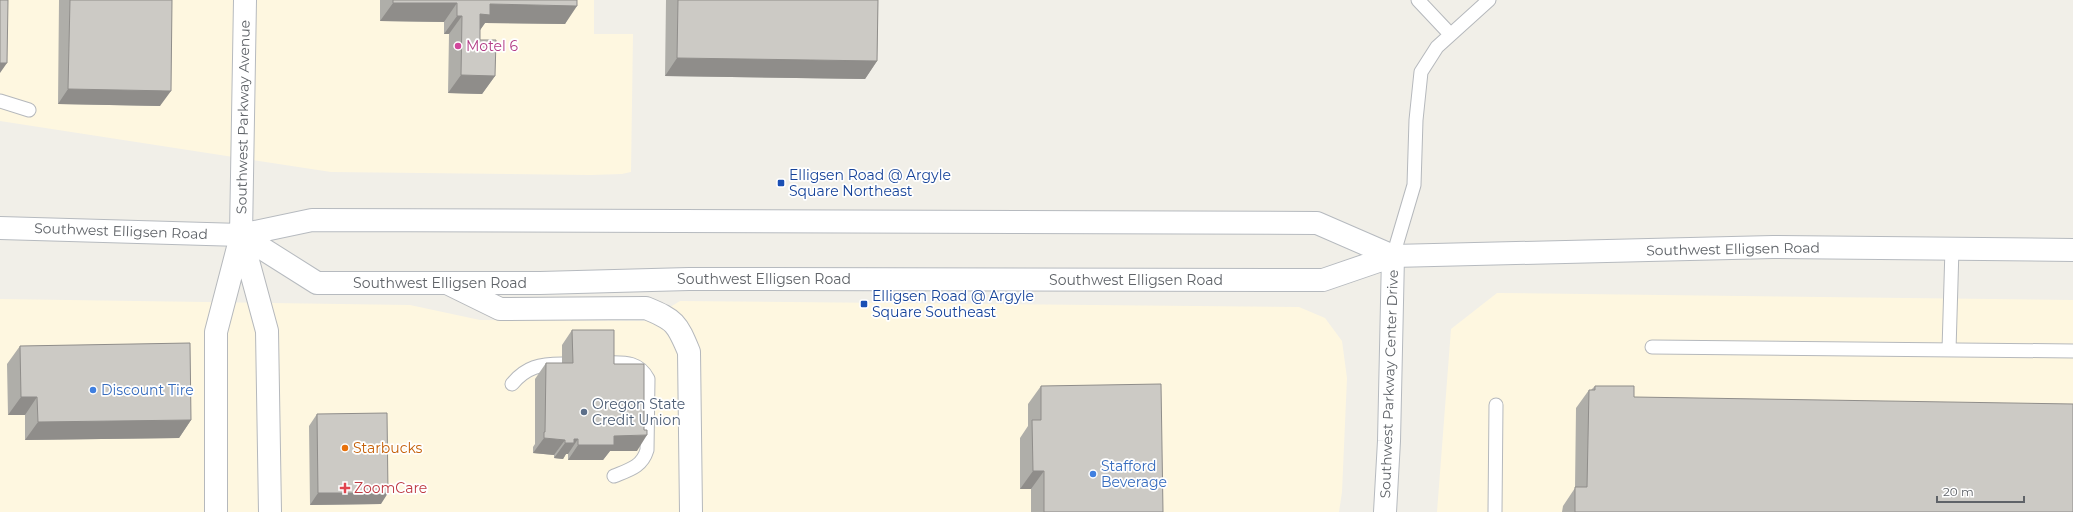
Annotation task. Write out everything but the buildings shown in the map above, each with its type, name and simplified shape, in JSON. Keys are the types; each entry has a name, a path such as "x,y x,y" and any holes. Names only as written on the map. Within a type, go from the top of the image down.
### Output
{"main road":[{"name":"Southwest Parkway Avenue","path":"241,235 245,0"},
{"name":"Southwest Elligsen Road","path":"0,228 241,235 312,220 1317,223 1393,256"},
{"name":"Southwest Elligsen Road","path":"241,235 318,283 540,283 689,279 1323,280 1393,256 1773,247 2073,250"},
{"path":"216,512 216,332 241,235"},
{"path":"241,235 267,331 270,512"},
{"name":"Southwest Parkway Center Drive","path":"1385,512 1389,442 1393,256"},
{"path":"447,283 500,309 646,308 669,317 680,332 689,352 691,512"}],"lane":[{"path":"1418,0 1450,34"},
{"path":"1393,256 1414,185 1416,120 1421,72 1437,47 1487,1"},
{"path":"0,101 29,110"},
{"path":"1949,350 1952,248"},
{"path":"1652,347 2073,351"},
{"path":"603,363 630,363 644,372 648,379 647,450 645,458 633,468 614,476"},
{"path":"512,384 520,374 531,367 543,364 562,364"},
{"path":"1495,512 1496,405"}],"shaded area":[{"path":"0,0 594,0 594,34 633,34 631,172 622,174 591,175 331,172 0,121"},
{"path":"1497,293 2073,300 2073,512 1437,512 1451,329"},
{"path":"0,299 410,305 480,320 647,321 680,301 1299,307 1325,318 1342,341 1347,378 1342,492 1339,512 0,512"}],"place":[{"name":"Motel 6","path":"458,46"},
{"name":"Elligsen Road @ Argyle Square Northeast","path":"781,183"},
{"name":"Elligsen Road @ Argyle Square Southeast","path":"864,304"},
{"name":"Discount Tire","path":"93,390"},
{"name":"Oregon State Credit Union","path":"584,412"},
{"name":"Starbucks","path":"345,448"},
{"name":"Stafford Beverage","path":"1093,474"},
{"name":"ZoomCare","path":"345,488"}]}
